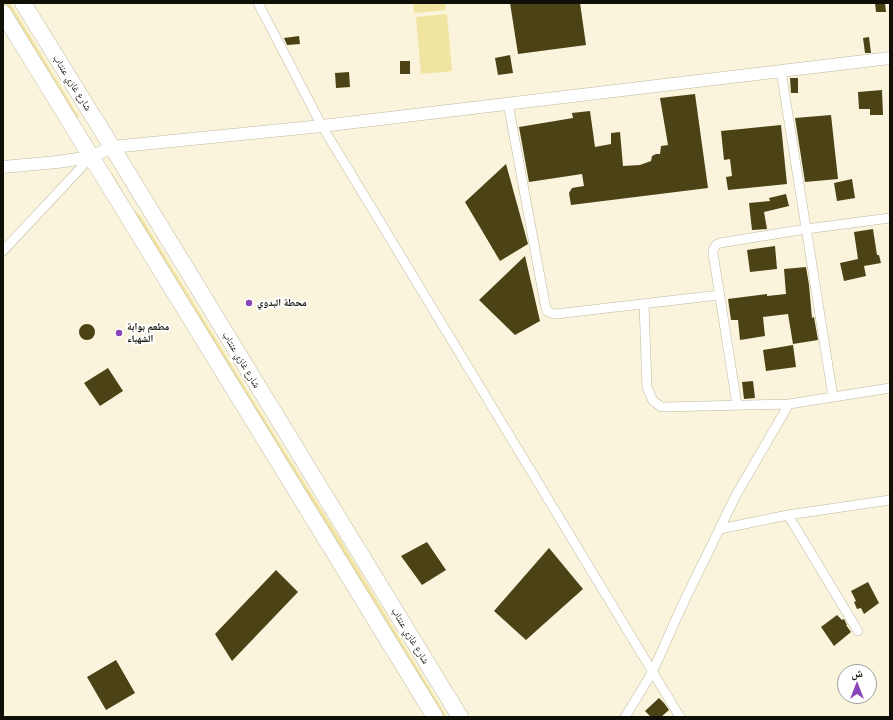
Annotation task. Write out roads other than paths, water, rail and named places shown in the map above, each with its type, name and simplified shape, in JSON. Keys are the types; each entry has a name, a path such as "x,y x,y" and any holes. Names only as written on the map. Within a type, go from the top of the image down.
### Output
{"highway":[{"name":"شارع غازي عنتاب","path":"23,3 460,717"},
{"path":"3,13 435,717"}],"street":[{"path":"258,3 322,126 680,717"},
{"path":"3,167 91,157 112,147 322,126 890,58"},
{"path":"781,71 833,397"},
{"path":"508,103 547,311 556,314 720,295"},
{"path":"3,251 91,157"},
{"path":"736,405 713,253 716,245 720,243 806,229 890,218"},
{"path":"644,304 647,387 653,401 662,407 788,404 890,388"},
{"path":"626,717 652,673 735,497 788,404"},
{"path":"720,529 788,515 890,500"},
{"path":"788,515 858,631"}],"place":[{"name":"محطة البدوي","path":"249,303"},
{"name":"مطعم بوابة الشهباء","path":"119,333"}]}
